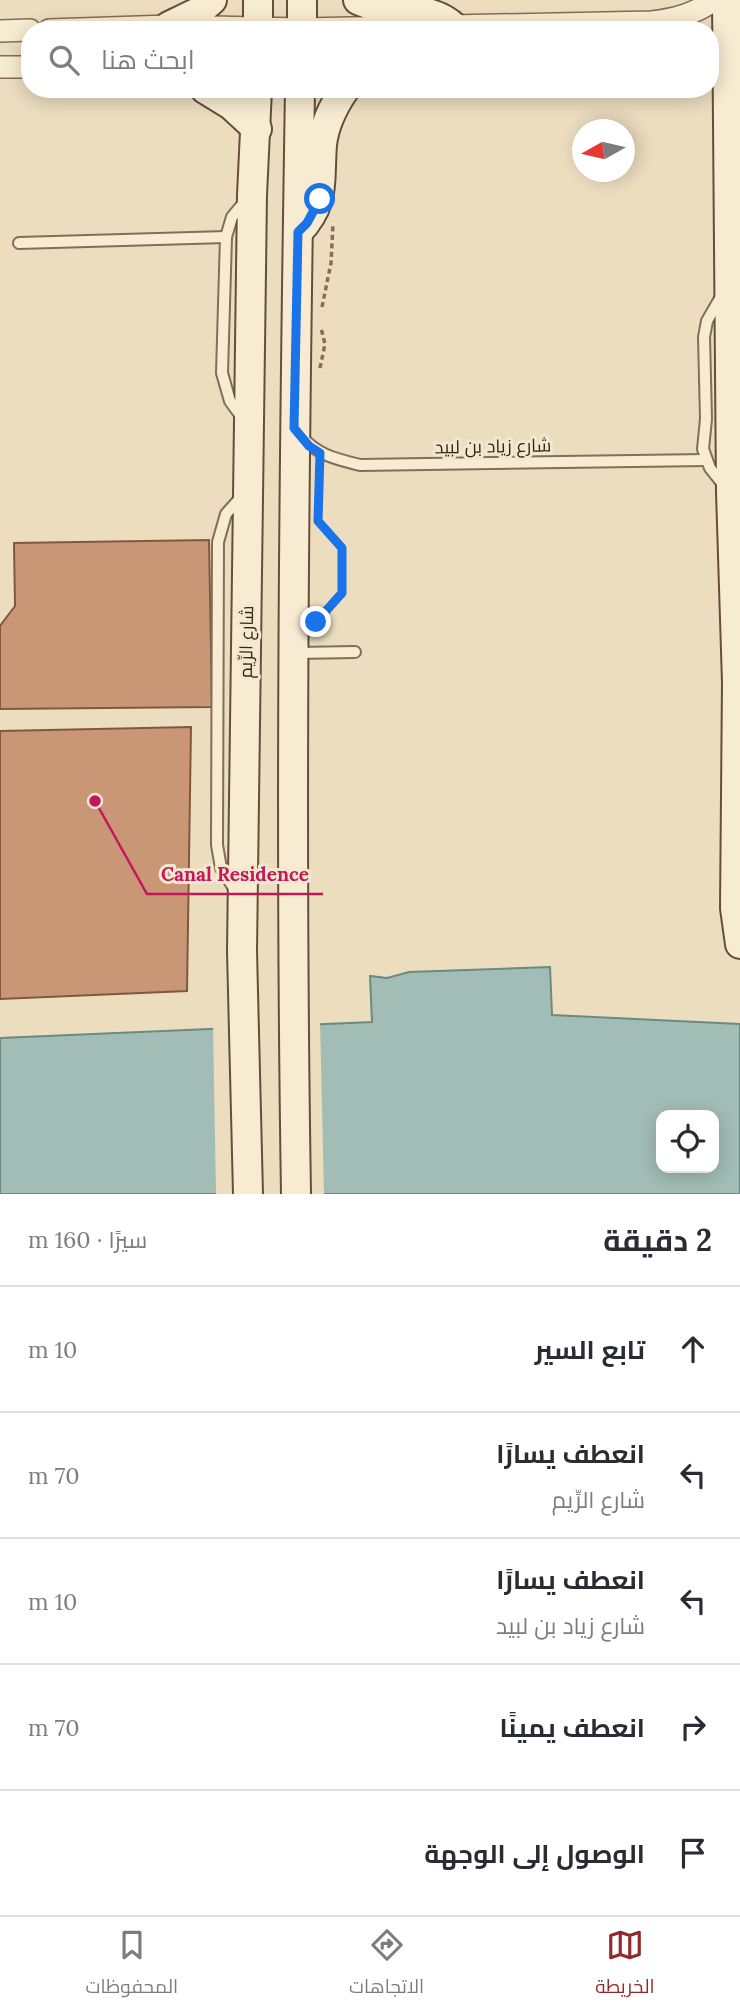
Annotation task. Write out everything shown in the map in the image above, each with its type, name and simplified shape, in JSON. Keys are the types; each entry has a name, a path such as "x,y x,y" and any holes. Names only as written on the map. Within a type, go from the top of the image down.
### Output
{"main road":[{"path":"179,21 198,12 212,0"},
{"path":"258,0 258,21"},
{"path":"302,0 302,21"},
{"path":"358,0 382,9 428,12 447,21"},
{"path":"727,0 731,492 737,682 735,921 740,944"},
{"path":"220,98 257,130"},
{"name":"شارع الرِّيم","path":"248,1194 242,951 252,195 257,98"},
{"path":"296,1194 292,949 304,653 294,428 300,98"},
{"path":"298,232 307,223 320,199 324,133 341,98"},
{"path":"729,287 740,318"}],"street":[{"path":"665,21 691,13 714,0"},
{"path":"2,31 21,30"},
{"path":"719,83 729,111"}],"lane":[{"path":"249,426 230,401 222,373 226,237 232,217 252,195"},
{"path":"19,243 226,237"},
{"path":"729,287 713,309 704,337 704,449 706,460 715,477 731,492"},
{"name":"شارع زياد بن لبيد","path":"294,428 309,446 320,453 360,465 706,460"},
{"path":"304,653 355,652"}],"path":[{"path":"320,316 331,263 333,223"},
{"path":"319,375 326,344 320,322"},
{"path":"304,653 316,622 342,593 342,548 318,521"}],"water":[{"path":"550,967 552,1015 740,1024 740,1194 0,1194 0,1038 372,1022 370,976 387,978 409,972"}],"pier":[{"path":"320,1021 324,1194 216,1194 213,1025"}],"building":[{"path":"209,540 212,707 0,709 0,626 15,606 14,543"},
{"path":"191,727 187,991 0,999 0,731"}],"place":[{"name":"Canal Residence","path":"95,801"}],"route":[{"path":"316,622 342,593 342,548 318,521 320,453 309,446 294,428 298,232 307,223 320,199"}]}
